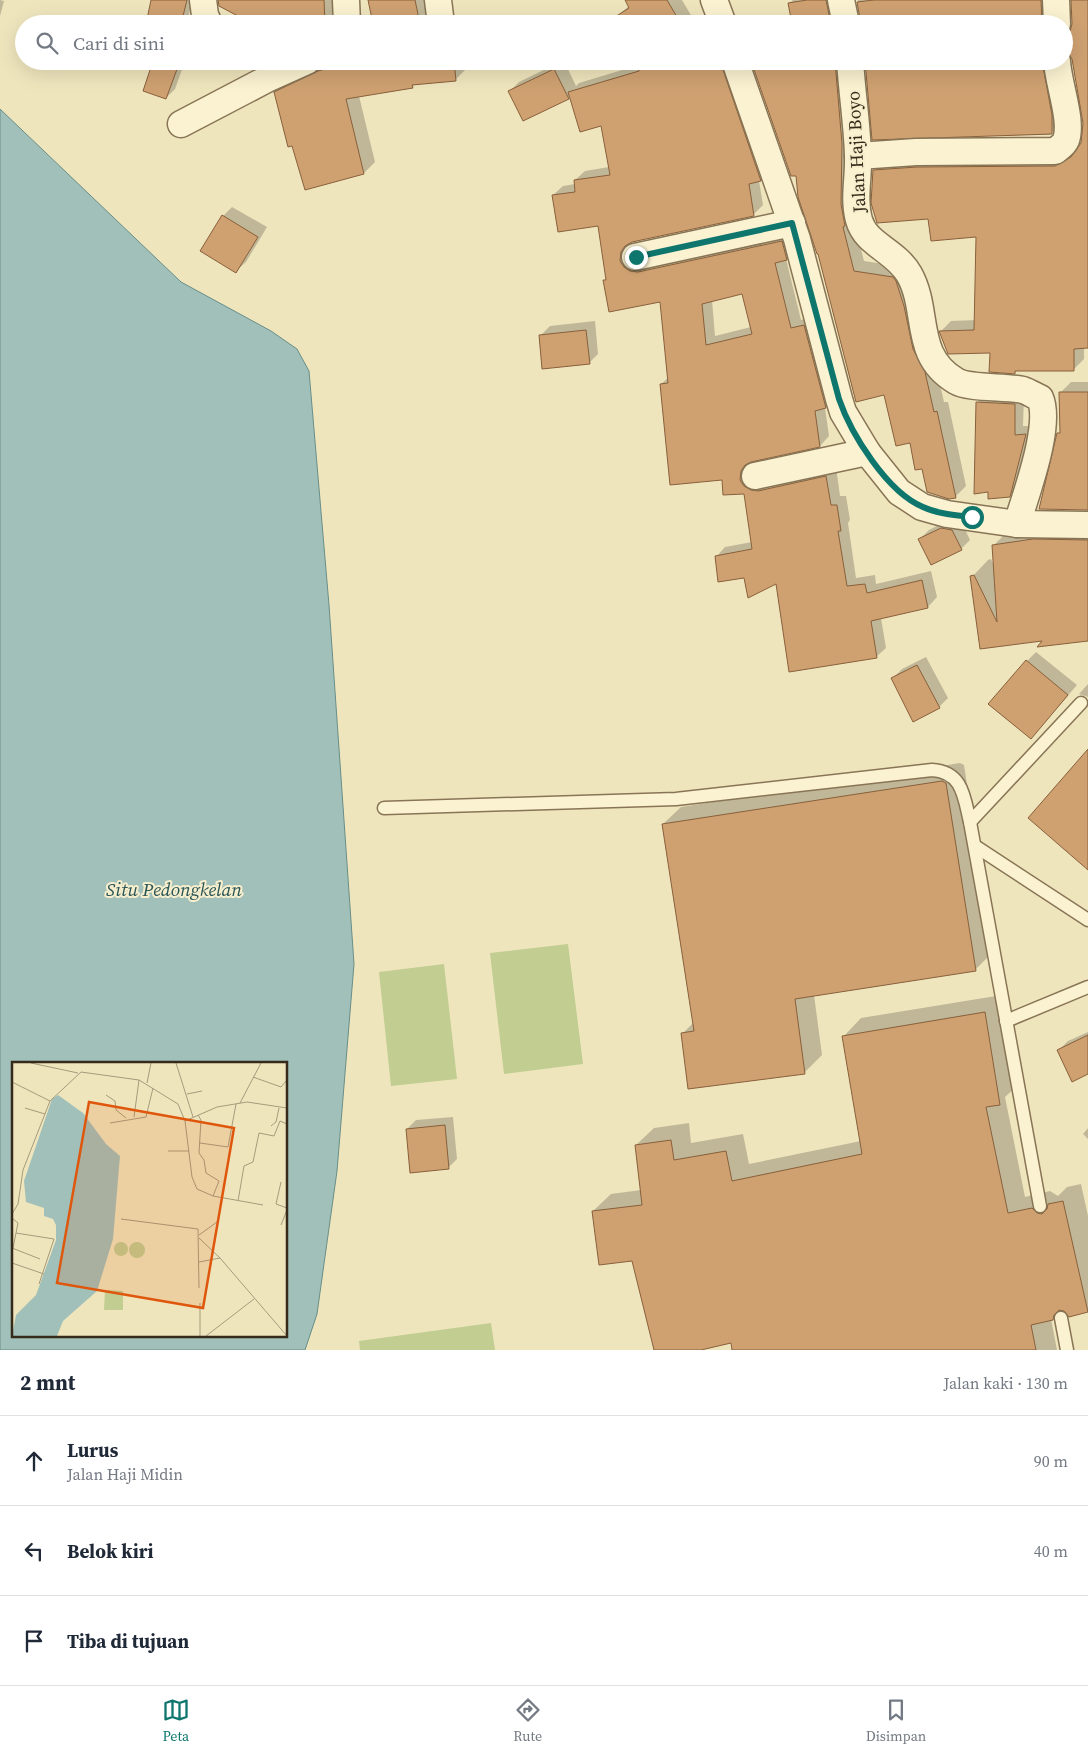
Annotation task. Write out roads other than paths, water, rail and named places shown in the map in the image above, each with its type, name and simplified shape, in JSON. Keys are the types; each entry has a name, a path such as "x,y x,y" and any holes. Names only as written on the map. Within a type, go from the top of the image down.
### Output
{"street":[{"path":"203,0 205,15"},
{"path":"346,0 347,15"},
{"path":"438,0 440,15"},
{"path":"841,0 844,15"},
{"path":"1056,0 1057,15"},
{"path":"181,124 278,70"},
{"path":"738,70 792,223 843,412 867,452 899,492 922,507 947,514 1017,524 1088,525"},
{"name":"Jalan Haji Boyo","path":"851,70 858,156 856,206 863,231 870,239 897,257 910,275 918,302 924,341 937,366 957,382 1023,390 1040,398 1044,407 1043,431 1017,524"},
{"path":"858,156 916,152 1030,152 1055,150 1063,146 1067,138 1068,126 1059,70"},
{"path":"636,257 792,223"},
{"path":"755,476 867,452"}],"lane":[{"path":"970,822 1081,703"},
{"path":"384,808 676,799 932,770 948,774 962,786 970,822 1040,1206"},
{"path":"975,846 1088,920"},
{"path":"1006,1021 1088,987"},
{"path":"1061,1318 1066,1350"}],"water":[{"name":"Situ Pedongkelan","path":"0,109 181,282 271,331 297,349 309,371 329,605 354,964 337,1171 317,1314 305,1350 0,1350"}]}
